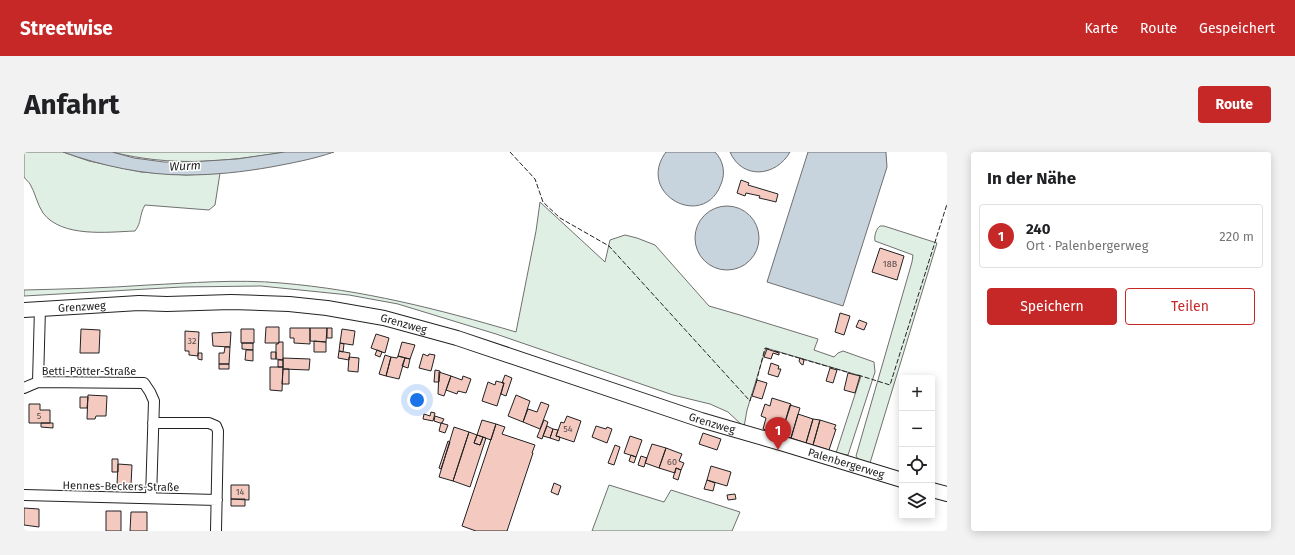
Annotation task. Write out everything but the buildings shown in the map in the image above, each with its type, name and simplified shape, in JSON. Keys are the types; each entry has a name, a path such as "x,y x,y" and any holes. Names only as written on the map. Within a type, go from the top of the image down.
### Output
{"street":[{"name":"Grenzweg","path":"24,310 139,303 167,304 231,302 289,304 320,307 384,318 457,338 701,420 767,440"},
{"path":"38,382 40,308"},
{"name":"Betti-Pötter-Straße","path":"24,388 38,382 144,383 154,401 153,423"},
{"path":"151,498 153,423 209,423 216,426 218,431 216,531"},
{"name":"Palenbergerweg","path":"767,440 899,479"},
{"path":"935,491 947,494"},
{"name":"Hennes-Beckers-Straße","path":"24,495 216,500"}],"green space":[{"path":"24,152 63,152 89,161 141,172 186,175 220,173 215,205 209,210 145,205 139,225 135,231 86,232 73,230 51,221 43,213 30,183 24,177"},
{"path":"112,152 285,152 220,160 177,161 134,157"},
{"path":"540,202 605,262 610,240 625,235 637,238 655,245 709,306 818,339 814,350 834,357 843,351 874,362 875,372 848,455 836,453 861,376 766,348 747,410 744,427 728,412 710,404 673,395 496,334 398,304 349,295 261,286 182,287 24,296 24,290 248,281 281,283 341,290 429,308 516,332 536,231"},
{"path":"880,226 937,243 870,463 858,459 856,456 913,255 875,241 877,229"},
{"path":"609,485 664,502 671,490 740,512 732,531 592,531"}],"water":[{"name":"Wurm","path":"63,152 112,152 134,158 164,162 190,162 237,159 285,152 334,152 303,161 239,172 170,175 123,169 93,162"},
{"path":"666,152 715,152 718,155 723,167 723,180 712,198 701,205 688,206 676,201 665,193 659,181 659,167"},
{"path":"730,152 790,152 784,160 776,166 759,172 751,171 742,167 735,161"},
{"path":"808,152 886,152 887,167 843,306 767,282"},
{"path":"727,206 745,212 753,220 759,238 753,256 745,264 727,270 709,264 701,256 695,238 701,220 709,212"}],"fence":[{"path":"510,152 535,179 543,202 560,218 609,246 750,401 752,394"},
{"path":"858,375 890,385 947,204"},
{"path":"756,383 765,348 769,349"},
{"path":"775,351 850,373"}],"place":[{"name":"240","path":"778,450"}]}
